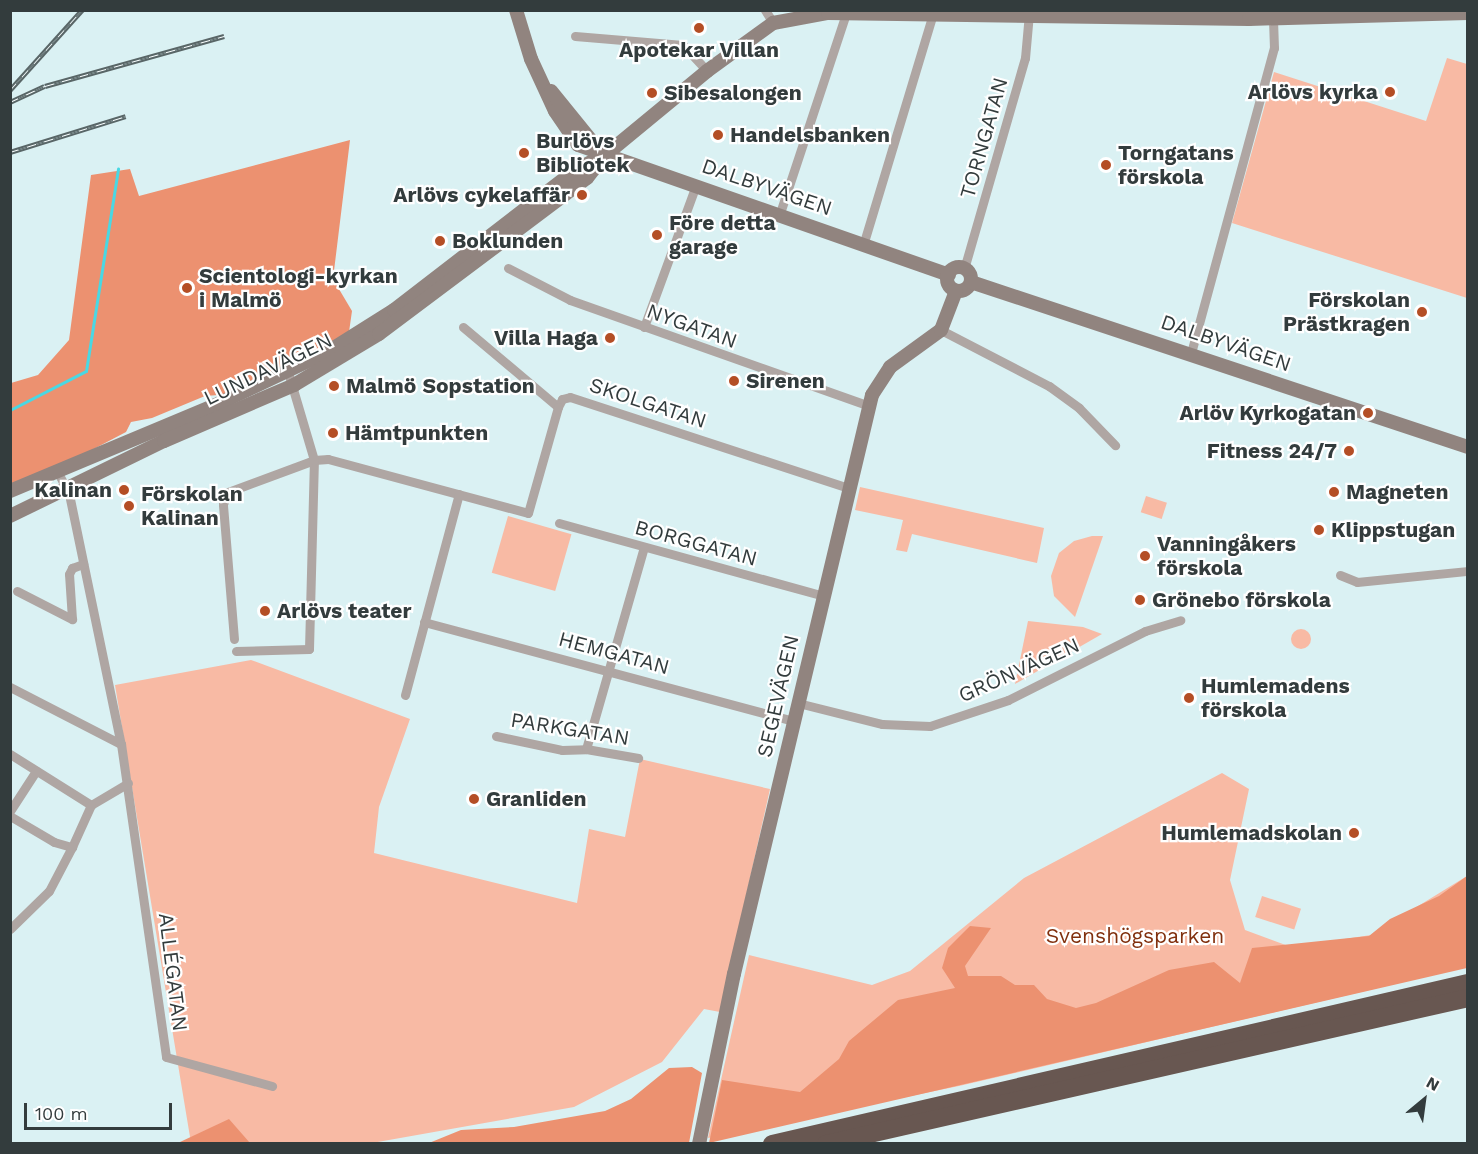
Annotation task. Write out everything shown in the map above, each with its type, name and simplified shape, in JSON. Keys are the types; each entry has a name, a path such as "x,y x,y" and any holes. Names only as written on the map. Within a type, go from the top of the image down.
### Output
{"highway":[{"path":"772,1143 1467,983"},
{"path":"826,1143 1467,998"}],"street":[{"name":"DALBYVÄGEN","path":"516,10 531,59 555,111 578,146 864,242 948,275"},
{"path":"765,10 773,23"},
{"path":"780,213 846,13"},
{"name":"LUNDAVÄGEN","path":"10,516 291,378 394,310 576,170 604,156 706,71 773,23 806,14 846,13 1029,13 1273,19 1349,13 1467,13"},
{"path":"864,242 933,13"},
{"name":"TORNGATAN","path":"964,269 1023,68 1029,13"},
{"path":"1191,353 1274,48 1273,19"},
{"path":"575,36 683,45 706,71"},
{"path":"644,327 696,185"},
{"name":"NYGATAN","path":"508,268 570,300 869,406"},
{"path":"955,269 964,269 971,282 965,290 956,291 949,285 948,275 955,269"},
{"name":"DALBYVÄGEN","path":"971,282 1191,353 1467,447"},
{"path":"956,291 941,330 1049,386 1079,408 1115,445"},
{"name":"SKOLGATAN","path":"463,327 558,407 562,399 570,397 849,488"},
{"name":"SEGEVÄGEN","path":"699,1143 734,974 869,406 876,386 890,367 941,330"},
{"path":"236,651 309,649 314,460 291,378"},
{"name":"LUNDAVÄGEN","path":"10,491 291,378"},
{"path":"234,639 223,498 228,492 314,460 328,459 528,513 558,407"},
{"name":"ALLÉGATAN","path":"57,471 67,487 121,744 166,1057 272,1086"},
{"path":"405,695 459,494"},
{"name":"BORGGATAN","path":"559,523 824,596"},
{"path":"586,749 644,547"},
{"path":"17,591 72,619 69,574 72,568 83,564"},
{"path":"1340,575 1357,582 1467,571"},
{"name":"GRÖNVÄGEN","path":"798,703 882,724 930,726 1008,700 1145,631 1180,620"},
{"name":"HEMGATAN","path":"424,622 794,721"},
{"path":"10,687 121,744"},
{"name":"PARKGATAN","path":"496,736 562,750 586,749 638,758"},
{"path":"10,753 91,805"},
{"path":"36,771 10,814 54,842 72,847"},
{"path":"11,928 49,891 91,805 128,783"}],"green space":[{"path":"1447,58 1467,64 1467,298 1232,223 1274,72 1426,121"},
{"path":"860,487 1044,528 1037,563 912,534 907,552 896,550 903,520 855,510"},
{"path":"1146,496 1167,503 1162,519 1141,512"},
{"path":"508,516 571,534 555,591 492,573"},
{"path":"1092,536 1103,536 1075,617 1054,596 1051,576 1059,553 1074,541"},
{"path":"1028,621 1083,627 1102,634 1015,684"},
{"path":"1301,629 1308,632 1311,639 1308,646 1301,649 1294,646 1291,639 1294,632"},
{"path":"251,660 410,719 379,807 374,853 577,903 589,829 625,837 640,759 770,789 720,1012 704,1009 662,1062 574,1107 372,1143 254,1144 226,1137 215,1144 190,1137 115,685"},
{"name":"Svenshögsparken","path":"1222,773 1249,789 1230,880 1245,930 1291,947 1371,935 1467,876 1467,967 959,1086 708,1138 749,955 872,985 910,971 1024,878"},
{"path":"1262,896 1301,909 1294,930 1255,917"}],"shaded area":[{"path":"350,140 333,279 352,311 349,332 326,349 232,394 205,396 152,418 131,422 126,432 65,464 11,486 11,383 38,375 69,340 91,175 130,169 139,196"},
{"path":"1467,876 1467,968 709,1143 722,1080 800,1092 839,1059 849,1041 898,1000 955,988 942,968 948,948 970,926 991,928 965,966 968,976 1001,976 1015,985 1034,985 1047,999 1076,1008 1096,1003 1169,970 1214,962 1240,983 1252,948 1369,936 1390,919 1439,896"},
{"path":"692,1067 702,1073 689,1143 429,1143 461,1130 514,1127 605,1111 631,1099 669,1068"},
{"path":"229,1119 250,1143 180,1142"}],"waterway":[{"path":"10,410 86,371 118,169"}],"railway":[{"path":"10,90 82,10"},
{"path":"10,102 45,86 224,36"},
{"path":"10,152 126,116"}],"place":[{"name":"Apotekar Villan","path":"699,28"},
{"name":"Arlövs kyrka","path":"1390,92"},
{"name":"Sibesalongen","path":"652,93"},
{"name":"Handelsbanken","path":"718,135"},
{"name":"Burlövs Bibliotek","path":"524,153"},
{"name":"Torngatans förskola","path":"1106,165"},
{"name":"Arlövs cykelaffär","path":"582,195"},
{"name":"Före detta garage","path":"657,235"},
{"name":"Boklunden","path":"440,241"},
{"name":"Scientologi-kyrkan i Malmö","path":"187,288"},
{"name":"Förskolan Prästkragen","path":"1422,312"},
{"name":"Villa Haga","path":"610,338"},
{"name":"Sirenen","path":"734,381"},
{"name":"Malmö Sopstation","path":"334,386"},
{"name":"Arlöv Kyrkogatan","path":"1368,413"},
{"name":"Hämtpunkten","path":"333,433"},
{"name":"Fitness 24/7","path":"1349,451"},
{"name":"Kalinan","path":"124,490"},
{"name":"Magneten","path":"1334,492"},
{"name":"Förskolan Kalinan","path":"129,506"},
{"name":"Klippstugan","path":"1319,530"},
{"name":"Vanningåkers förskola","path":"1145,556"},
{"name":"Grönebo förskola","path":"1140,600"},
{"name":"Arlövs teater","path":"265,611"},
{"name":"Humlemadens förskola","path":"1189,698"},
{"name":"Granliden","path":"474,799"},
{"name":"Humlemadskolan","path":"1354,833"}]}
